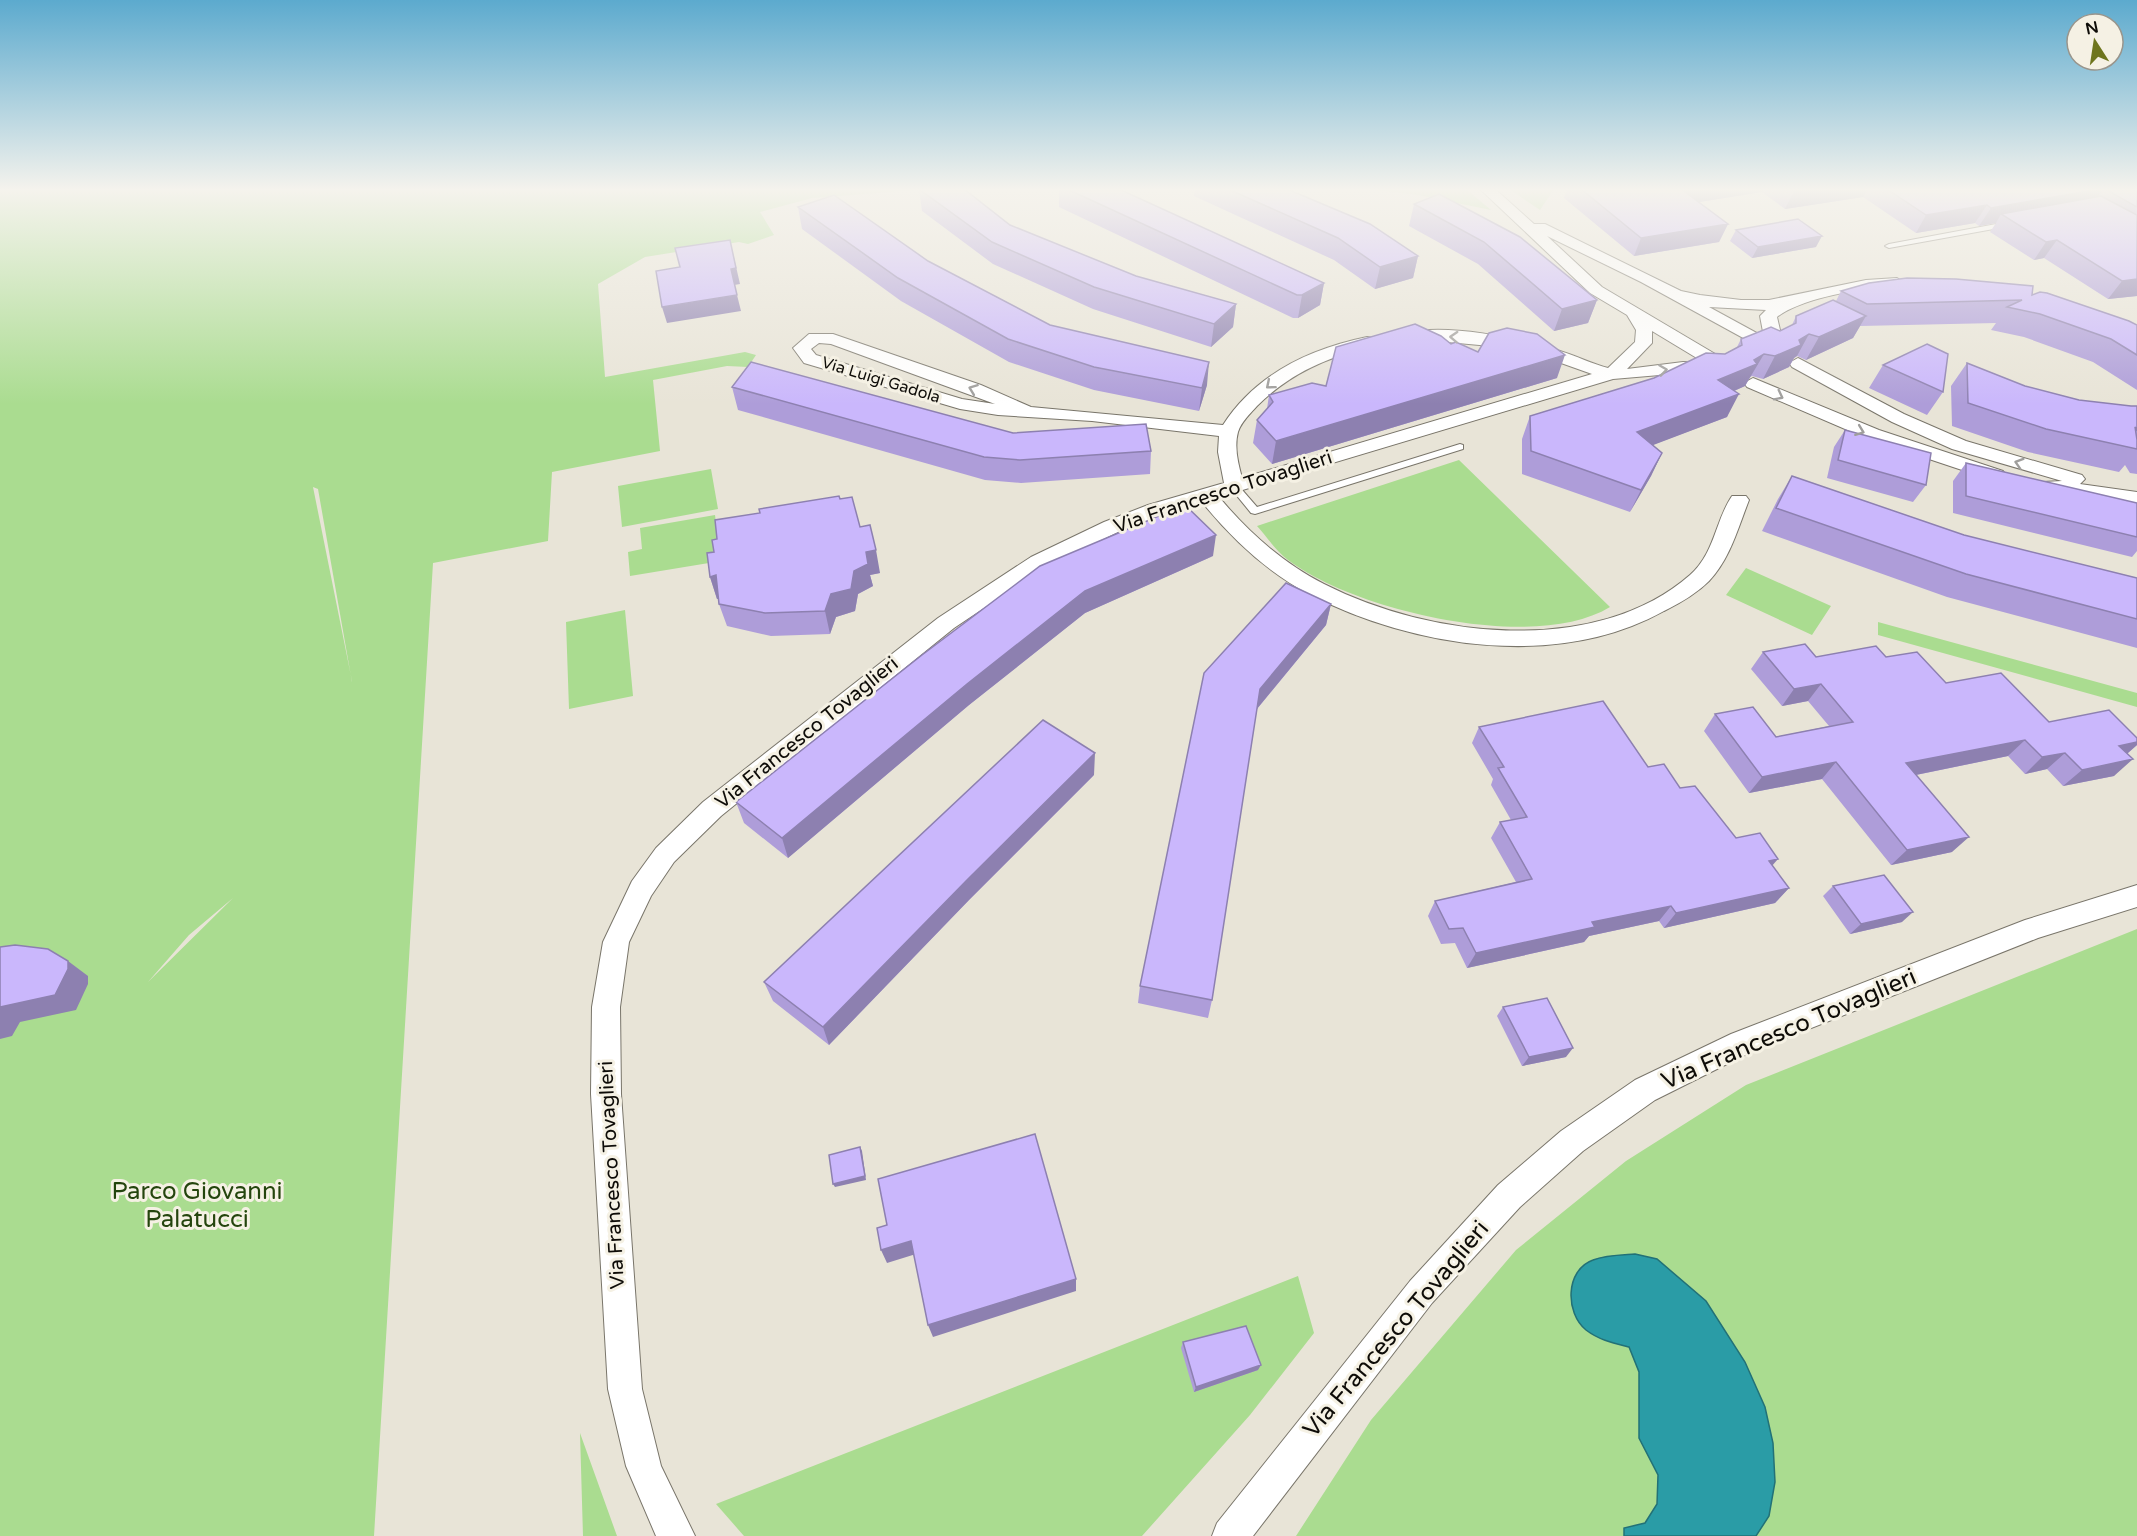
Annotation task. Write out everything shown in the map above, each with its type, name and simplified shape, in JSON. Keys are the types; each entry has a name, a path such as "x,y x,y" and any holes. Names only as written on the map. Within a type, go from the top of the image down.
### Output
{"street":[{"path":"1234,486 1229,460 1229,431 1237,418 1260,393 1292,369 1338,349 1389,339 1451,336 1490,340 1545,352 1612,374 1633,374 1693,365 1717,367 1596,290 1565,261"},
{"path":"1610,261 1771,344 1768,316 1785,303"},
{"path":"1596,290 1599,277 1611,273 1647,279"},
{"path":"1672,294 1720,305 1785,303 1874,282 1908,284"},
{"path":"1612,374 1643,343 1644,330 1634,314"},
{"name":"Via Luigi Gadola","path":"1026,411 975,389 833,339 815,338 802,348 810,359 960,404 998,411 1026,411 1229,431"},
{"path":"1798,363 1898,418 1959,445 2066,478 2137,490"},
{"name":"Via Francesco Tovaglieri","path":"677,1536 650,1483 633,1434 621,1343 606,1094 606,1007 613,953 628,912 665,855 694,825 792,743 946,623 1014,577 1065,549 1133,518 1206,494 1612,374"},
{"path":"1753,383 1806,409 1910,450 2022,483 2137,498"},
{"path":"1806,409 1827,408 1839,404 1837,384"},
{"path":"1206,494 1233,527 1270,560 1343,602 1375,614 1433,629 1520,636 1599,630 1634,618 1672,598 1708,568 1739,500"},
{"name":"Via Francesco Tovaglieri","path":"1230,1536 1421,1292 1509,1196 1572,1141 1645,1090 1742,1043 2034,928 2137,896"}],"lane":[{"path":"1234,486 1255,511 1460,447"}],"green space":[{"name":"Parco Giovanni Palatucci","path":"0,261 639,261 598,284 605,377 745,352 756,355 748,367 727,366 653,380 660,451 552,472 548,541 433,563 374,1536 0,1536","holes":["313,487 318,489 351,674","233,898 148,982 189,935"]},
{"path":"1459,460 1610,607 1577,620 1537,626 1493,626 1446,620 1356,595 1318,579 1288,560 1257,526"},
{"path":"711,469 718,509 622,527 618,486"},
{"path":"715,515 721,561 630,576 628,552 642,549 640,528"},
{"path":"1746,568 1831,606 1812,635 1726,595"},
{"path":"625,610 633,696 569,709 566,622"},
{"path":"1878,622 2137,693 2137,707 1878,635"},
{"path":"2137,929 2137,1536 1296,1536 1371,1420 1516,1250 1626,1161 1746,1085"},
{"path":"1298,1276 1314,1333 1250,1415 1142,1536 744,1536 716,1504"},
{"path":"580,1433 617,1536 583,1536"}],"water":[{"path":"1635,1254 1657,1259 1706,1301 1745,1362 1765,1407 1773,1443 1775,1482 1769,1516 1756,1536 1624,1536 1624,1528 1645,1523 1657,1504 1658,1475 1639,1438 1639,1372 1629,1347 1606,1341 1586,1330 1579,1323 1574,1313 1571,1292 1577,1273 1584,1265 1603,1257"}],"building":[{"path":"678,261 734,261 736,268 731,269 737,295 662,307 656,271 680,267"},
{"path":"874,261 928,261 1050,325 1209,362 1202,388 1094,367 1008,339 898,278"},
{"path":"1034,261 1098,261 1136,276 1236,304 1214,324 1094,287"},
{"path":"1223,261 1275,261 1324,283 1302,295 1297,295"},
{"path":"1371,261 1402,261 1380,267"},
{"path":"1506,261 1549,261 1597,300 1562,309"},
{"path":"2090,261 2137,261 2137,279 2122,281"},
{"path":"1907,278 1956,279 2033,286 2032,295 2040,292 2047,293 2137,325 2137,355 2111,339 2040,314 2007,307 2022,300 1867,304 1841,291 1869,283"},
{"path":"1833,300 1866,316 1819,337 1809,334 1799,340 1801,345 1775,356 1764,354 1754,360 1757,364 1718,380 1739,394 1637,432 1662,453 1641,490 1531,451 1530,416 1654,378 1706,353 1725,354 1742,345 1741,339 1771,327 1780,331 1796,323 1796,316"},
{"path":"1415,324 1441,336 1451,344 1456,342 1478,352 1489,333 1507,328 1537,334 1565,355 1276,441 1257,420 1273,402 1269,395 1312,383 1326,386 1336,347"},
{"path":"1927,344 1948,354 1943,392 1883,365"},
{"path":"751,362 1013,433 1146,424 1151,451 1020,460 984,457 732,387"},
{"path":"1967,363 2025,386 2079,400 2137,406 2137,430 2135,427 2137,449 2046,429 1968,403"},
{"path":"1845,430 1931,453 1926,485 1838,460"},
{"path":"1966,463 2137,503 2137,537 1966,496"},
{"path":"1792,476 1964,535 2137,578 2137,619 1966,574 1776,508"},
{"path":"839,496 840,499 852,497 860,527 870,525 876,550 866,552 868,564 854,571 851,589 831,594 825,611 765,613 719,604 716,575 710,577 707,553 714,552 712,540 717,539 715,520 760,513 759,509"},
{"path":"1185,505 1216,535 1085,591 967,684 782,838 736,802 922,655 1040,566"},
{"path":"1286,583 1331,604 1260,689 1212,1000 1140,986 1204,673"},
{"path":"1805,644 1816,657 1876,646 1886,657 1917,652 1946,683 2001,673 2049,722 2109,710 2137,738 2137,742 2119,746 2133,759 2082,770 2065,753 2042,757 2025,740 1906,763 1969,837 1907,850 1836,762 1762,777 1715,714 1753,707 1776,737 1853,722 1821,684 1794,689 1763,652"},
{"path":"1603,701 1648,767 1664,764 1680,788 1695,786 1736,838 1760,833 1778,859 1769,861 1789,888 1676,913 1671,906 1592,922 1595,927 1476,953 1463,928 1449,929 1435,901 1532,879 1500,822 1527,817 1498,768 1504,767 1479,727"},
{"path":"1043,720 1095,753 823,1027 764,982"},
{"path":"1884,875 1913,912 1861,924 1833,886"},
{"path":"15,945 48,949 68,961 68,969 55,995 0,1007 0,947"},
{"path":"1547,998 1573,1048 1529,1057 1503,1007"},
{"path":"1035,1134 1076,1279 928,1325 911,1241 881,1250 877,1228 887,1225 878,1179"},
{"path":"860,1147 865,1176 833,1184 829,1155"},
{"path":"1246,1326 1261,1365 1196,1387 1183,1342"}]}
